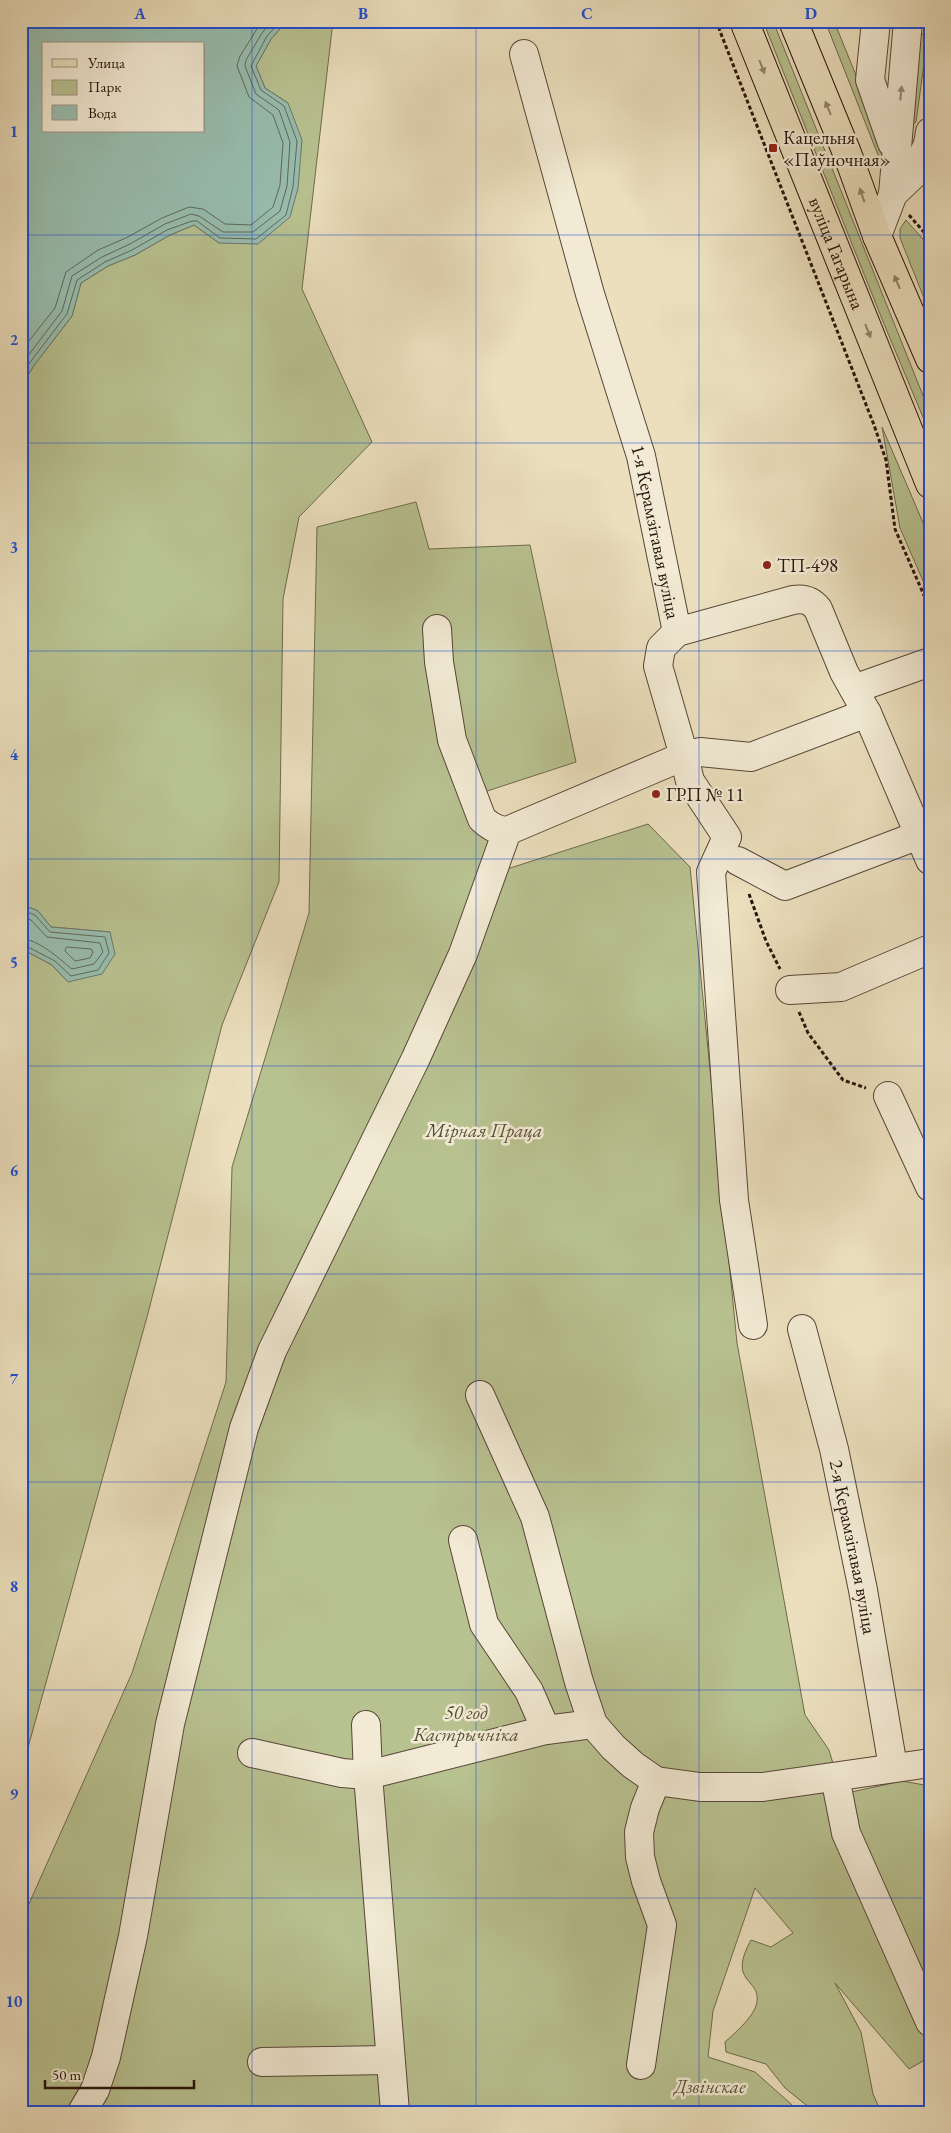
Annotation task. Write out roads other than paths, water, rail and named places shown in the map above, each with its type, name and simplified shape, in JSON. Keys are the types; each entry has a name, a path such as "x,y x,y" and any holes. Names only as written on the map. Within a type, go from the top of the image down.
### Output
{"main road":[{"name":"вуліца Гагарына","path":"744,21 930,484"},
{"path":"793,21 877,236 930,359"}],"street":[{"path":"876,21 870,80 895,152"},
{"path":"877,236 893,194 895,152 908,21"},
{"name":"1-я Керамзітавая вуліца","path":"524,54 590,294 641,456 677,632 793,600 807,599 818,609 844,672 867,713 930,860"},
{"path":"893,194 915,173 928,144 930,132"},
{"path":"437,629 438,662 452,740 482,818 488,825 498,830 507,831 684,756 700,752 751,757 867,713"},
{"path":"677,632 661,648 658,666 690,781 727,838 711,872 734,1200 753,1325"},
{"path":"854,689 930,662"},
{"path":"82,2112 95,2090 106,2057 133,1936 170,1724 244,1428 272,1351 410,1069 463,954 507,831"},
{"path":"738,862 785,886 919,835"},
{"path":"790,990 841,987 930,949"},
{"path":"888,1096 930,1187"},
{"name":"2-я Керамзітавая вуліца","path":"802,1329 834,1449 842,1487 863,1590 893,1767"},
{"path":"480,1395 535,1517 579,1682 593,1724 613,1747 633,1765 656,1781 700,1787 763,1787 930,1763"},
{"path":"463,1540 484,1624 529,1691 546,1730"},
{"path":"252,1752 342,1773 368,1775 546,1730 593,1724"},
{"path":"366,1725 368,1775 395,2112"},
{"path":"835,1777 846,1833 930,2022"},
{"path":"641,2065 662,1925 642,1865 640,1832 645,1808 656,1781"},
{"path":"262,2062 390,2060"}],"water":[{"path":"21,21 287,21 271,39 256,66 265,88 288,103 302,140 298,188 290,217 258,244 219,243 194,225 170,235 135,255 108,266 81,283 72,316 35,364 21,386"},
{"path":"21,904 38,911 51,927 110,932 115,954 102,974 68,982 52,965 24,950 21,951"}],"place":[{"name":"Кацельня «Паўночная»","path":"773,148"},
{"name":"ТП-498","path":"767,565"},
{"name":"ГРП № 11","path":"656,794"}],"park label":[{"name":"Мірная Праца","path":"484,1130"},
{"name":"50 год Кастрычніка","path":"466,1723"},
{"name":"Дзвінскае","path":"710,2086"}]}
